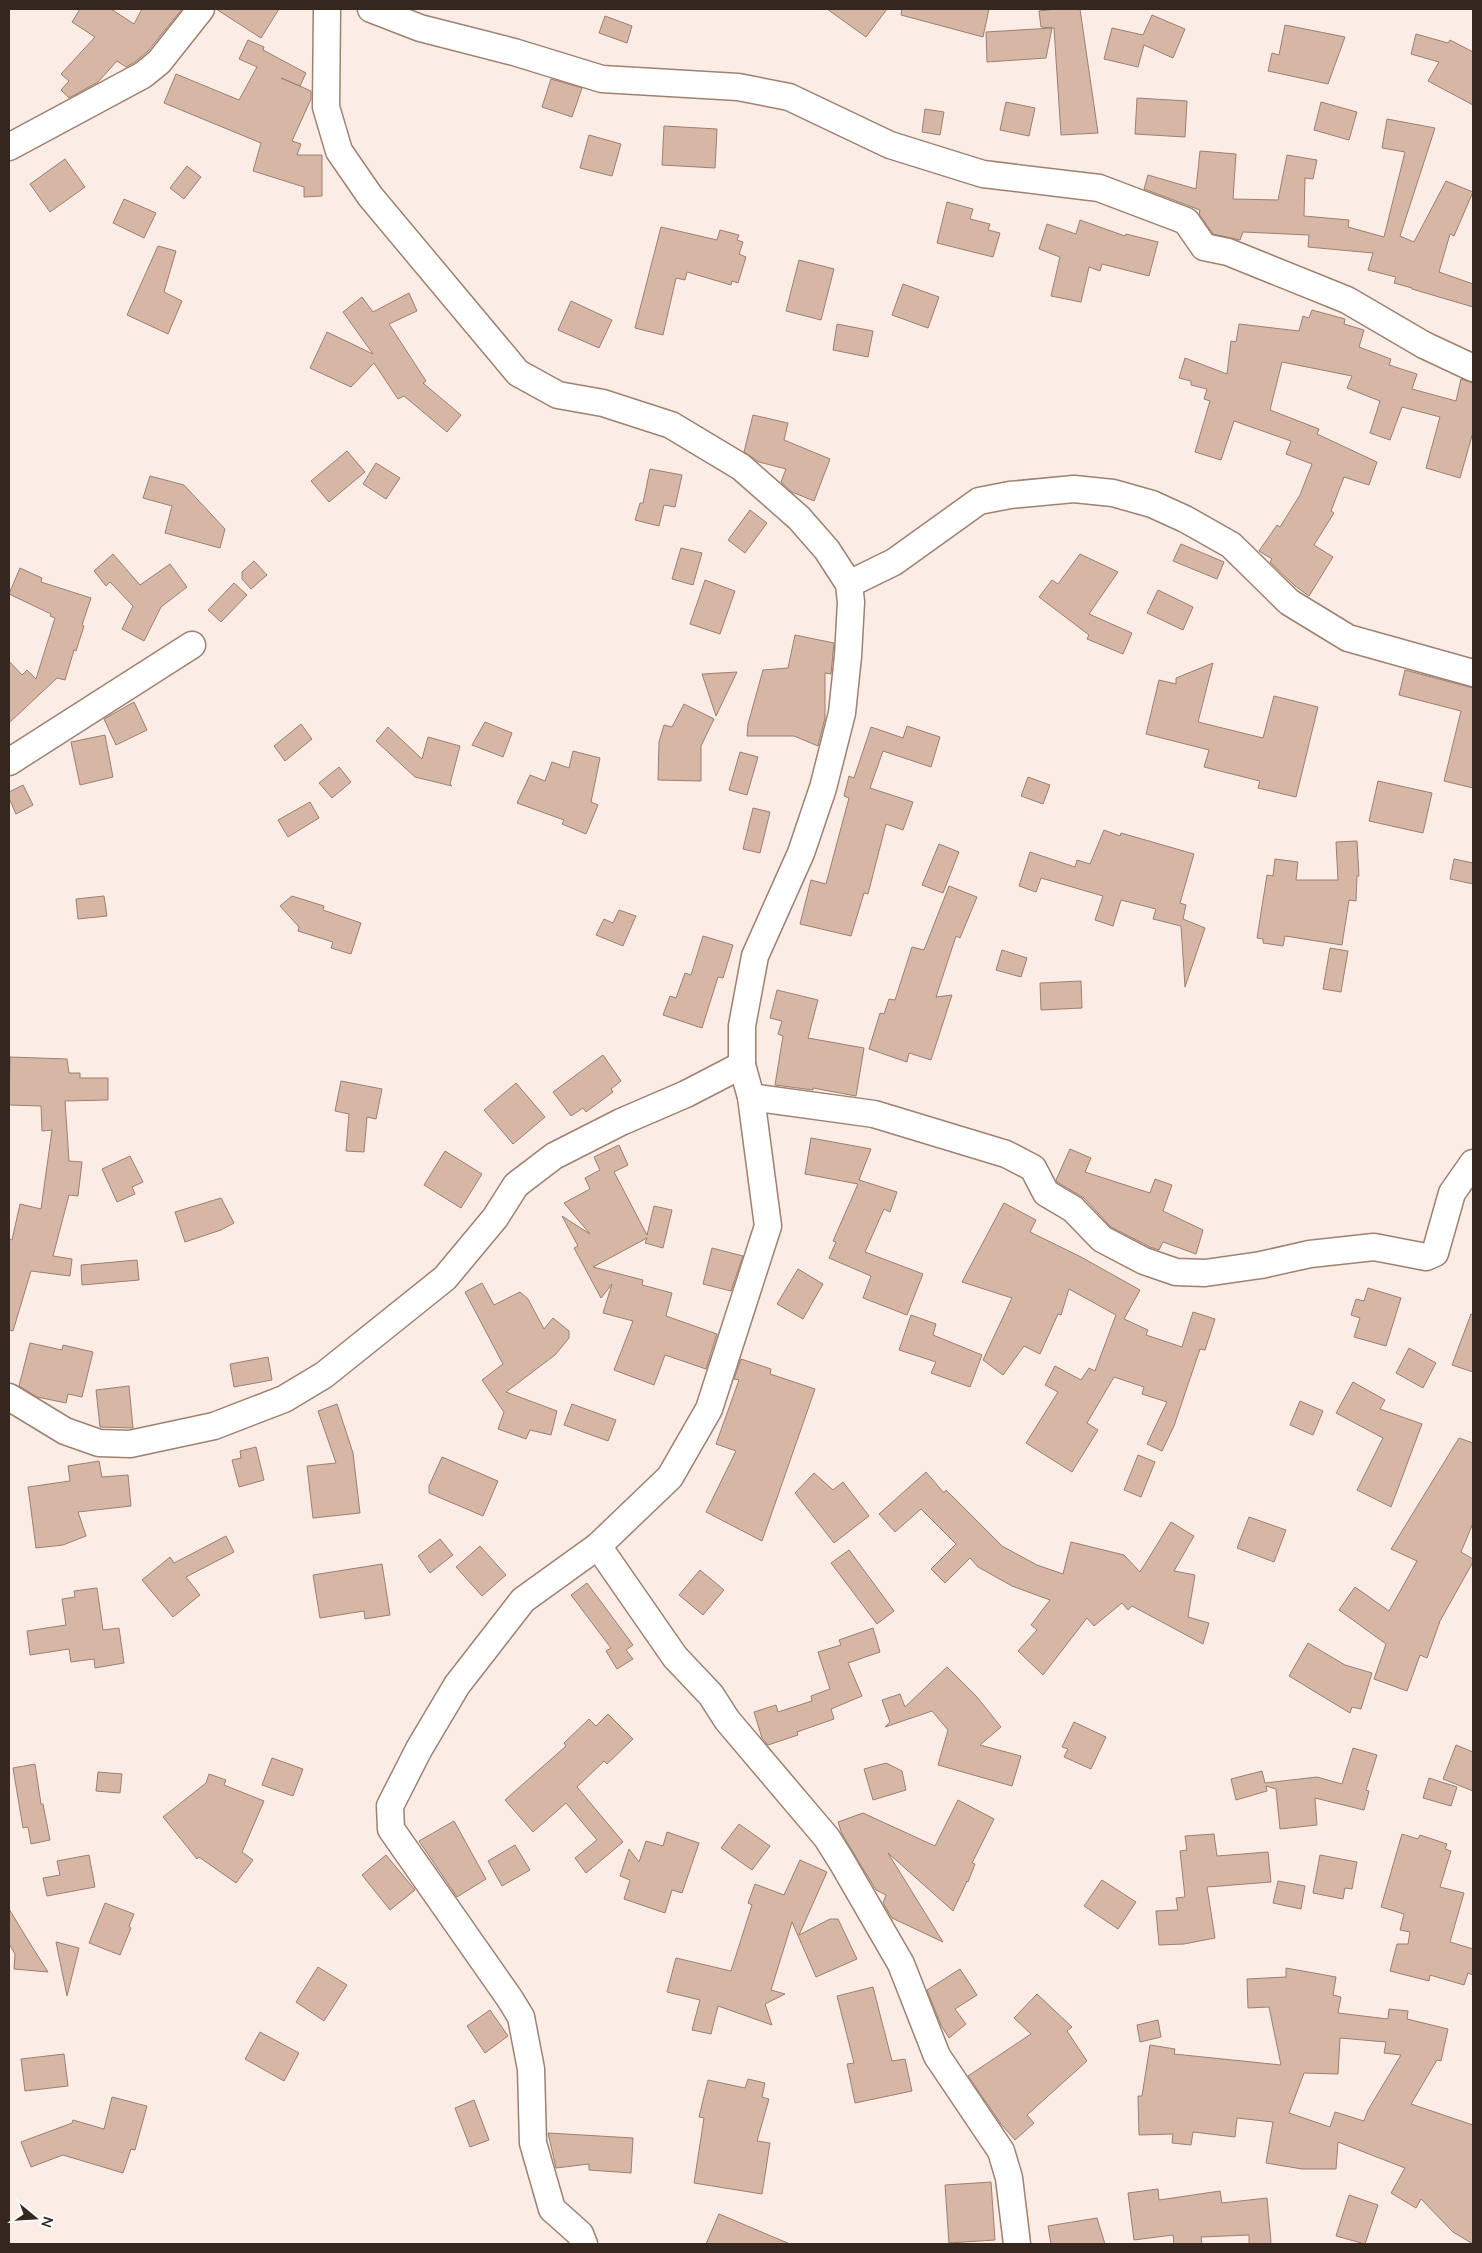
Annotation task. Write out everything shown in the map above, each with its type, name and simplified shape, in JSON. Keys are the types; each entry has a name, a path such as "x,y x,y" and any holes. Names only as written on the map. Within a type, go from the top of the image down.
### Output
{"street":[{"path":"9,147 143,75 159,62 201,9"},
{"path":"327,9 326,107 339,151 370,196 518,373 558,395 603,403 671,425 741,468 799,518 827,550 849,584 851,602 849,647 842,713 824,788 801,853 755,956 742,1026 742,1064 751,1097 768,1226 709,1409 670,1477 598,1546 523,1600 457,1685 418,1749 390,1806 391,1828 521,2017 531,2069 533,2143 552,2209 580,2234 584,2244"},
{"path":"371,9 420,28 514,52 602,79 738,86 789,97 890,145 983,174 1099,188 1186,220 1204,247 1228,252 1347,300 1424,345 1473,368"},
{"path":"849,584 894,562 979,501 1010,495 1074,489 1113,493 1152,504 1185,519 1231,545 1289,602 1348,638 1473,673"},
{"path":"9,762 192,645"},
{"path":"9,1398 66,1431 99,1443 130,1444 214,1426 284,1400 324,1375 445,1278 495,1218 516,1185 554,1156 621,1122 686,1094 742,1064"},
{"path":"751,1097 874,1114 1006,1154 1033,1168 1046,1193 1073,1209 1102,1239 1144,1260 1176,1272 1205,1274 1261,1265 1310,1254 1374,1247 1426,1257 1435,1253 1452,1193 1473,1163"},
{"path":"598,1546 675,1657 710,1695 739,1734 827,1838 842,1862 901,1964 937,2056 1001,2151 1008,2178 1017,2244"}],"building":[{"path":"80,9 111,9 134,24 142,9 182,9 148,51 135,62 126,67 117,61 98,82 69,98 61,90 69,81 61,74 95,37 72,22"},
{"path":"216,9 279,9 261,38"},
{"path":"827,9 887,9 866,37"},
{"path":"902,9 989,9 983,37 901,15"},
{"path":"1080,9 1098,133 1061,135 1054,28 1041,27 1039,11"},
{"path":"1152,15 1185,29 1173,58 1144,45 1138,67 1104,59 1112,28 1143,35"},
{"path":"605,16 632,26 627,43 599,33"},
{"path":"1285,25 1345,37 1328,84 1268,71 1272,53 1279,55"},
{"path":"1052,28 1046,58 987,62 986,32"},
{"path":"1416,34 1448,43 1450,40 1473,52 1473,105 1428,81 1439,62 1411,54"},
{"path":"248,40 264,47 263,50 306,73 300,86 281,78 311,91 311,99 292,141 301,144 297,155 322,155 322,196 304,197 304,187 253,171 261,143 164,103 176,74 239,100 257,67 239,59"},
{"path":"551,79 582,88 572,117 542,107"},
{"path":"1137,98 1187,101 1185,137 1135,134"},
{"path":"1006,102 1035,108 1029,136 1000,130"},
{"path":"1321,102 1357,112 1349,140 1314,130"},
{"path":"925,109 944,112 940,135 922,132"},
{"path":"1387,119 1435,128 1400,236 1414,242 1446,181 1473,192 1454,236 1450,234 1439,272 1473,284 1473,307 1394,283 1396,277 1368,270 1373,253 1308,247 1309,235 1243,232 1240,240 1213,234 1199,214 1200,210 1144,189 1148,175 1196,189 1200,151 1236,154 1233,199 1278,200 1287,155 1317,160 1313,179 1305,178 1304,216 1349,220 1348,227 1384,237 1405,152 1382,148"},
{"path":"664,126 717,129 715,168 662,165"},
{"path":"589,135 621,144 612,176 580,168"},
{"path":"65,159 85,187 50,212 30,184"},
{"path":"187,166 201,177 184,199 170,188"},
{"path":"124,199 156,213 144,238 113,223"},
{"path":"947,202 973,209 970,219 990,224 988,230 1000,233 993,257 937,243"},
{"path":"1080,220 1125,236 1126,234 1158,242 1149,276 1102,264 1100,271 1089,267 1081,302 1051,296 1060,257 1039,249 1047,224 1076,234"},
{"path":"661,227 717,240 720,230 739,235 737,240 743,242 739,254 746,257 738,283 732,281 731,285 687,272 685,280 676,278 663,335 635,328"},
{"path":"158,246 176,251 164,292 182,301 168,334 127,315"},
{"path":"799,260 834,269 821,320 786,311"},
{"path":"903,284 939,297 928,328 892,315"},
{"path":"409,293 417,311 389,324 426,381 423,383 461,415 447,432 404,396 398,399 374,363 351,387 310,368 327,332 373,354 343,312 362,297 373,312"},
{"path":"571,301 612,320 599,348 558,330"},
{"path":"1312,310 1345,319 1344,324 1364,330 1359,347 1391,359 1389,365 1417,374 1412,389 1456,401 1461,379 1473,383 1473,432 1460,478 1426,468 1440,417 1402,407 1390,440 1370,433 1380,401 1347,388 1352,376 1282,362 1270,410 1319,429 1317,434 1377,462 1369,485 1344,477 1331,511 1334,513 1314,545 1333,557 1309,596 1295,586 1270,562 1272,559 1259,551 1277,525 1280,527 1300,495 1312,464 1286,454 1291,441 1234,421 1221,460 1195,452 1210,401 1204,399 1207,389 1191,385 1191,381 1179,378 1185,358 1227,374 1231,341 1236,342 1239,324 1299,331 1303,316 1309,318"},
{"path":"837,324 873,331 868,357 833,350"},
{"path":"753,415 788,423 784,440 830,459 814,501 792,492 781,482 786,469 759,462 744,452"},
{"path":"347,451 365,472 329,502 311,481"},
{"path":"376,463 400,478 386,499 363,484"},
{"path":"650,469 682,475 675,507 664,505 659,526 635,520 640,503 643,503"},
{"path":"150,476 184,485 225,529 220,548 165,533 172,506 143,498"},
{"path":"750,510 767,523 745,553 728,540"},
{"path":"1181,544 1224,562 1217,579 1173,561"},
{"path":"681,548 702,553 693,585 672,579"},
{"path":"113,554 140,585 170,564 187,587 161,607 144,641 122,629 133,606 110,582 106,586 94,571"},
{"path":"1080,554 1118,572 1089,614 1132,633 1123,654 1087,639 1089,635 1039,597 1052,580 1058,584"},
{"path":"254,561 267,575 251,589 242,579 242,572"},
{"path":"20,568 42,578 41,582 91,598 82,625 84,626 65,680 57,678 9,723 9,661 22,675 27,670 36,679 55,618 50,616 51,614 9,594"},
{"path":"705,580 735,591 720,634 690,624"},
{"path":"234,583 247,595 221,622 208,610"},
{"path":"1158,590 1193,607 1183,630 1147,613"},
{"path":"795,635 834,643 831,674 825,673 825,718 818,746 794,736 747,736 748,724 763,670 788,668"},
{"path":"1213,663 1198,722 1263,738 1274,696 1318,707 1296,797 1258,788 1260,781 1204,767 1209,750 1146,734 1159,680 1176,684 1176,678"},
{"path":"1405,670 1473,688 1473,788 1444,781 1461,711 1399,695"},
{"path":"737,672 716,716 702,674"},
{"path":"134,702 147,730 116,745 104,719"},
{"path":"684,704 714,719 701,746 701,781 658,780 659,742 664,725 672,727"},
{"path":"485,722 512,733 503,757 472,745"},
{"path":"301,724 312,739 285,761 274,746"},
{"path":"907,726 940,737 931,767 883,751 870,788 913,802 903,830 886,824 868,894 864,893 851,936 800,924 811,880 826,884 849,798 844,796 849,776 854,778 871,727 903,738"},
{"path":"388,727 422,759 428,737 460,746 450,784 452,786 415,777 376,741"},
{"path":"105,735 113,777 80,785 71,742"},
{"path":"573,751 600,758 591,802 598,805 586,834 562,824 564,820 517,803 530,775 545,781 552,762 569,768"},
{"path":"740,752 758,757 747,795 729,790"},
{"path":"339,767 351,782 332,798 319,783"},
{"path":"1028,777 1050,785 1043,804 1021,796"},
{"path":"1378,781 1432,793 1423,833 1369,821"},
{"path":"23,785 33,805 16,814 9,798 9,792"},
{"path":"310,802 319,818 288,837 278,820"},
{"path":"753,808 770,812 760,853 743,849"},
{"path":"1104,830 1120,836 1121,833 1194,854 1180,903 1186,905 1183,919 1205,928 1185,987 1181,926 1153,919 1156,909 1121,900 1113,926 1095,920 1103,896 1041,878 1036,892 1019,886 1030,852 1075,867 1077,860 1090,864"},
{"path":"1357,841 1359,876 1357,876 1356,901 1349,900 1342,945 1285,936 1283,946 1263,943 1263,939 1257,938 1267,875 1273,876 1275,859 1298,862 1296,880 1338,880 1336,842"},
{"path":"939,844 959,852 943,893 922,885"},
{"path":"1454,859 1473,863 1473,884 1450,879"},
{"path":"949,886 977,897 960,938 956,936 936,997 952,995 931,1060 909,1053 907,1062 869,1049 880,1013 884,1014 889,999 895,1000 912,947 924,950"},
{"path":"104,896 107,916 78,919 76,899"},
{"path":"292,896 324,906 323,910 361,923 351,954 331,948 333,942 298,931 299,927 280,906"},
{"path":"619,910 636,916 623,946 596,935 604,919 613,923"},
{"path":"703,936 733,945 723,978 718,977 702,1028 663,1015 670,996 676,998 685,973 691,975"},
{"path":"1330,948 1348,951 1341,992 1323,989"},
{"path":"1002,950 1027,958 1021,977 996,970"},
{"path":"1081,981 1082,1008 1041,1010 1040,983"},
{"path":"777,990 818,1000 808,1038 864,1048 856,1096 813,1088 813,1090 775,1085 783,1036 778,1034 782,1021 770,1018"},
{"path":"603,1055 621,1081 611,1089 613,1092 586,1112 583,1108 571,1116 553,1092"},
{"path":"10,1057 67,1059 69,1073 80,1073 80,1078 108,1078 108,1100 65,1101 69,1161 82,1162 78,1196 69,1195 53,1256 72,1259 70,1276 31,1271 13,1331 9,1330 9,1239 12,1240 20,1204 41,1209 52,1130 42,1131 41,1106 9,1105"},
{"path":"341,1081 382,1089 376,1119 367,1117 364,1152 346,1151 349,1114 335,1111"},
{"path":"516,1083 545,1117 513,1144 484,1110"},
{"path":"811,1138 871,1149 859,1180 897,1192 890,1212 884,1209 865,1252 923,1274 907,1315 863,1298 871,1276 829,1258 836,1242 833,1241 858,1184 805,1174"},
{"path":"619,1145 628,1165 614,1172 647,1235 654,1206 672,1210 663,1248 645,1243 647,1238 593,1267 643,1280 642,1285 672,1293 666,1316 717,1334 706,1369 665,1355 654,1385 614,1370 633,1321 603,1313 612,1284 601,1298 574,1248 578,1246 562,1216 590,1234 564,1203 590,1189 585,1178 600,1170 594,1157"},
{"path":"1070,1149 1091,1158 1085,1172 1150,1193 1155,1179 1172,1185 1163,1211 1203,1230 1196,1254 1163,1242 1159,1250 1111,1227 1084,1198 1057,1182 1056,1180"},
{"path":"445,1151 482,1174 461,1208 424,1185"},
{"path":"130,1156 143,1182 132,1187 135,1194 117,1202 102,1169"},
{"path":"221,1198 234,1223 221,1230 185,1242 175,1212"},
{"path":"1004,1203 1036,1220 1030,1232 1081,1257 1140,1290 1124,1319 1148,1330 1146,1335 1182,1347 1193,1312 1215,1319 1205,1350 1200,1349 1174,1426 1162,1451 1147,1444 1167,1402 1142,1394 1144,1387 1114,1377 1087,1423 1098,1430 1072,1472 1026,1443 1058,1392 1045,1385 1055,1366 1081,1380 1089,1368 1095,1371 1116,1315 1069,1289 1061,1315 1058,1314 1040,1354 1024,1346 1003,1375 983,1360 1012,1298 962,1282"},
{"path":"712,1248 743,1256 731,1291 703,1284"},
{"path":"137,1260 139,1280 82,1285 81,1265"},
{"path":"798,1269 823,1284 803,1319 777,1304"},
{"path":"482,1283 494,1305 520,1292 528,1299 544,1329 553,1318 569,1331 569,1338 555,1355 506,1392 557,1411 551,1435 530,1430 526,1439 498,1429 504,1412 482,1380 503,1364 465,1292"},
{"path":"1368,1288 1401,1298 1386,1346 1354,1337 1360,1318 1351,1315 1356,1299 1364,1301"},
{"path":"1471,1314 1473,1315 1473,1372 1452,1365"},
{"path":"911,1315 936,1324 933,1335 982,1355 970,1387 931,1373 936,1362 899,1350"},
{"path":"30,1343 62,1350 63,1345 93,1352 82,1397 68,1394 66,1403 37,1397 19,1386"},
{"path":"1409,1348 1436,1363 1423,1388 1396,1373"},
{"path":"268,1357 272,1380 234,1387 230,1364"},
{"path":"741,1359 771,1369 770,1374 815,1389 762,1541 706,1512 736,1451 716,1444 739,1380 734,1379"},
{"path":"1353,1382 1385,1400 1380,1409 1422,1424 1391,1507 1357,1490 1383,1438 1336,1413"},
{"path":"129,1386 133,1428 100,1427 96,1390"},
{"path":"1300,1401 1323,1411 1313,1435 1290,1425"},
{"path":"337,1404 353,1453 360,1513 313,1518 307,1466 336,1463 318,1411"},
{"path":"572,1404 616,1420 608,1441 564,1425"},
{"path":"1459,1438 1473,1443 1473,1523 1461,1552 1473,1559 1473,1562 1440,1621 1427,1658 1420,1655 1407,1691 1374,1679 1386,1644 1339,1610 1355,1587 1389,1611 1417,1561 1391,1549"},
{"path":"256,1447 264,1480 239,1487 232,1460 241,1458 240,1451"},
{"path":"1138,1455 1155,1462 1141,1497 1124,1490"},
{"path":"442,1457 498,1481 483,1516 429,1493 429,1486"},
{"path":"99,1461 102,1477 128,1475 131,1506 78,1512 86,1536 63,1545 36,1548 28,1487 70,1481 68,1466"},
{"path":"926,1472 944,1493 946,1490 1002,1546 1037,1565 1063,1574 1071,1542 1124,1555 1140,1572 1171,1522 1194,1536 1174,1571 1195,1575 1188,1617 1209,1623 1203,1644 1132,1606 1128,1610 1122,1603 1094,1626 1087,1618 1043,1675 1018,1651 1037,1630 1031,1625 1050,1600 1012,1586 978,1567 970,1558 945,1583 931,1569 956,1544 921,1509 895,1532 879,1514"},
{"path":"814,1473 833,1490 843,1482 869,1516 834,1543 795,1493"},
{"path":"1249,1517 1286,1530 1274,1562 1237,1548"},
{"path":"226,1536 234,1552 186,1577 200,1595 173,1617 142,1580 170,1557 174,1563"},
{"path":"440,1539 453,1555 430,1573 418,1556"},
{"path":"480,1546 506,1575 482,1596 456,1567"},
{"path":"849,1550 894,1611 877,1624 831,1563"},
{"path":"382,1564 390,1615 365,1619 364,1611 320,1618 313,1575"},
{"path":"700,1570 724,1590 703,1615 679,1595"},
{"path":"587,1583 633,1645 626,1650 633,1659 617,1669 606,1651 611,1648 571,1595"},
{"path":"97,1588 103,1630 119,1628 124,1663 95,1668 94,1659 71,1662 69,1649 30,1655 27,1631 66,1625 62,1599 75,1597 74,1591"},
{"path":"873,1628 880,1652 848,1663 862,1696 831,1709 834,1719 797,1732 798,1735 768,1745 762,1738 754,1712 776,1705 778,1712 812,1701 811,1696 830,1689 818,1652 841,1645 839,1640"},
{"path":"1308,1643 1345,1665 1372,1673 1361,1709 1352,1707 1350,1713 1289,1676"},
{"path":"947,1667 977,1697 1001,1727 980,1745 1021,1756 1012,1786 938,1765 948,1730 932,1711 885,1727 890,1722 882,1700 900,1694 905,1707"},
{"path":"608,1714 633,1739 607,1764 604,1761 577,1787 623,1842 586,1873 575,1858 597,1840 566,1803 533,1832 505,1800 566,1746 564,1743 589,1719 596,1726"},
{"path":"1074,1722 1106,1737 1091,1769 1064,1757 1068,1749 1062,1747"},
{"path":"1456,1745 1473,1752 1473,1791 1443,1779"},
{"path":"1353,1748 1377,1755 1366,1790 1369,1791 1364,1810 1315,1798 1317,1825 1280,1829 1276,1789 1266,1786 1267,1791 1236,1800 1231,1779 1262,1771 1265,1783 1317,1777 1342,1784"},
{"path":"272,1758 303,1769 293,1796 262,1785"},
{"path":"886,1763 902,1771 906,1790 873,1800 864,1769"},
{"path":"35,1764 41,1804 43,1804 50,1840 31,1844 28,1827 23,1828 13,1768"},
{"path":"98,1772 122,1774 120,1793 96,1791"},
{"path":"209,1774 226,1780 224,1785 264,1801 242,1852 253,1860 236,1883 199,1857 197,1859 163,1817 206,1783"},
{"path":"1429,1778 1457,1787 1451,1806 1423,1798"},
{"path":"958,1800 994,1819 972,1863 975,1864 968,1882 953,1911 888,1853 943,1942 892,1918 883,1903 886,1895 876,1890 842,1834 838,1822 863,1813 935,1846"},
{"path":"454,1821 486,1879 457,1897 419,1841"},
{"path":"739,1824 770,1846 752,1870 721,1848"},
{"path":"667,1832 699,1843 682,1893 672,1890 665,1913 624,1899 630,1880 620,1876 629,1849 639,1862 646,1841 663,1846"},
{"path":"1214,1834 1217,1856 1268,1852 1271,1882 1207,1887 1215,1938 1184,1944 1159,1945 1156,1911 1178,1910 1176,1898 1185,1897 1180,1851 1187,1850 1185,1836"},
{"path":"1402,1834 1418,1839 1420,1835 1447,1844 1445,1849 1451,1851 1440,1887 1464,1893 1450,1942 1473,1949 1473,1975 1468,1973 1464,1985 1430,1975 1429,1981 1390,1971 1397,1944 1408,1944 1410,1932 1400,1930 1404,1914 1381,1907"},
{"path":"515,1845 530,1870 502,1886 488,1861"},
{"path":"89,1855 95,1887 47,1896 43,1878 60,1875 57,1861"},
{"path":"386,1855 415,1890 390,1910 362,1875"},
{"path":"1320,1855 1357,1862 1352,1889 1345,1888 1343,1899 1313,1893"},
{"path":"800,1860 827,1872 799,1935 830,1919 838,1919 857,1959 816,1977 792,1922 771,1990 785,1994 765,2004 772,2025 718,2006 711,2034 692,2030 700,2000 667,1992 676,1958 731,1971 752,1905 748,1903 755,1884 784,1895"},
{"path":"1102,1880 1136,1902 1118,1929 1084,1906"},
{"path":"1278,1881 1305,1886 1301,1909 1273,1903"},
{"path":"105,1903 134,1914 129,1926 131,1928 120,1955 89,1943"},
{"path":"9,1909 48,1972 14,1969 15,1954 9,1944"},
{"path":"56,1942 79,1948 67,1996"},
{"path":"318,1967 347,1985 324,2021 296,2002"},
{"path":"1286,1968 1336,1977 1333,1995 1341,1997 1338,2013 1388,2019 1389,2009 1408,2011 1407,2019 1448,2029 1441,2061 1437,2060 1411,2104 1473,2125 1473,2244 1453,2232 1421,2199 1416,2208 1391,2193 1405,2168 1338,2142 1336,2169 1302,2169 1266,2163 1273,2122 1237,2118 1235,2137 1193,2132 1191,2145 1172,2143 1173,2134 1139,2135 1138,2096 1142,2096 1150,2045 1175,2049 1174,2054 1281,2065 1269,2007 1248,2008 1247,1979 1286,1977","holes":["1340,2038 1386,2042 1384,2053 1401,2055 1368,2110 1364,2121 1335,2112 1330,2127 1289,2113 1304,2073 1338,2074"]},
{"path":"960,1969 977,1995 955,2009 966,2024 949,2038 941,2025 927,1990"},
{"path":"873,1987 892,2061 905,2059 912,2091 855,2103 847,2064 854,2063 837,1996"},
{"path":"1037,1994 1072,2027 1067,2031 1087,2061 1027,2115 1034,2123 1015,2140 1001,2124 968,2076 1031,2034 1014,2018"},
{"path":"490,2010 508,2036 485,2053 467,2026"},
{"path":"1158,2020 1161,2037 1140,2042 1137,2025"},
{"path":"260,2032 299,2053 284,2081 245,2059"},
{"path":"64,2054 68,2086 25,2091 21,2059"},
{"path":"748,2079 765,2083 762,2097 769,2099 757,2141 770,2143 762,2194 694,2183 704,2118 699,2117 708,2080 745,2088"},
{"path":"112,2097 147,2106 135,2150 131,2149 123,2173 63,2155 31,2167 21,2142 72,2123 73,2120 104,2129"},
{"path":"474,2100 489,2140 470,2147 455,2108"},
{"path":"548,2133 633,2138 631,2173 589,2170 589,2164 556,2168"},
{"path":"991,2182 995,2240 949,2243 945,2185"},
{"path":"1158,2189 1159,2200 1220,2191 1222,2203 1267,2198 1271,2242 1270,2244 1249,2244 1249,2235 1201,2237 1202,2244 1174,2244 1173,2235 1134,2240 1128,2193"},
{"path":"1349,2195 1378,2205 1365,2244 1336,2236"},
{"path":"719,2214 790,2244 706,2244"},
{"path":"1097,2218 1105,2244 1051,2244 1048,2226"}]}
